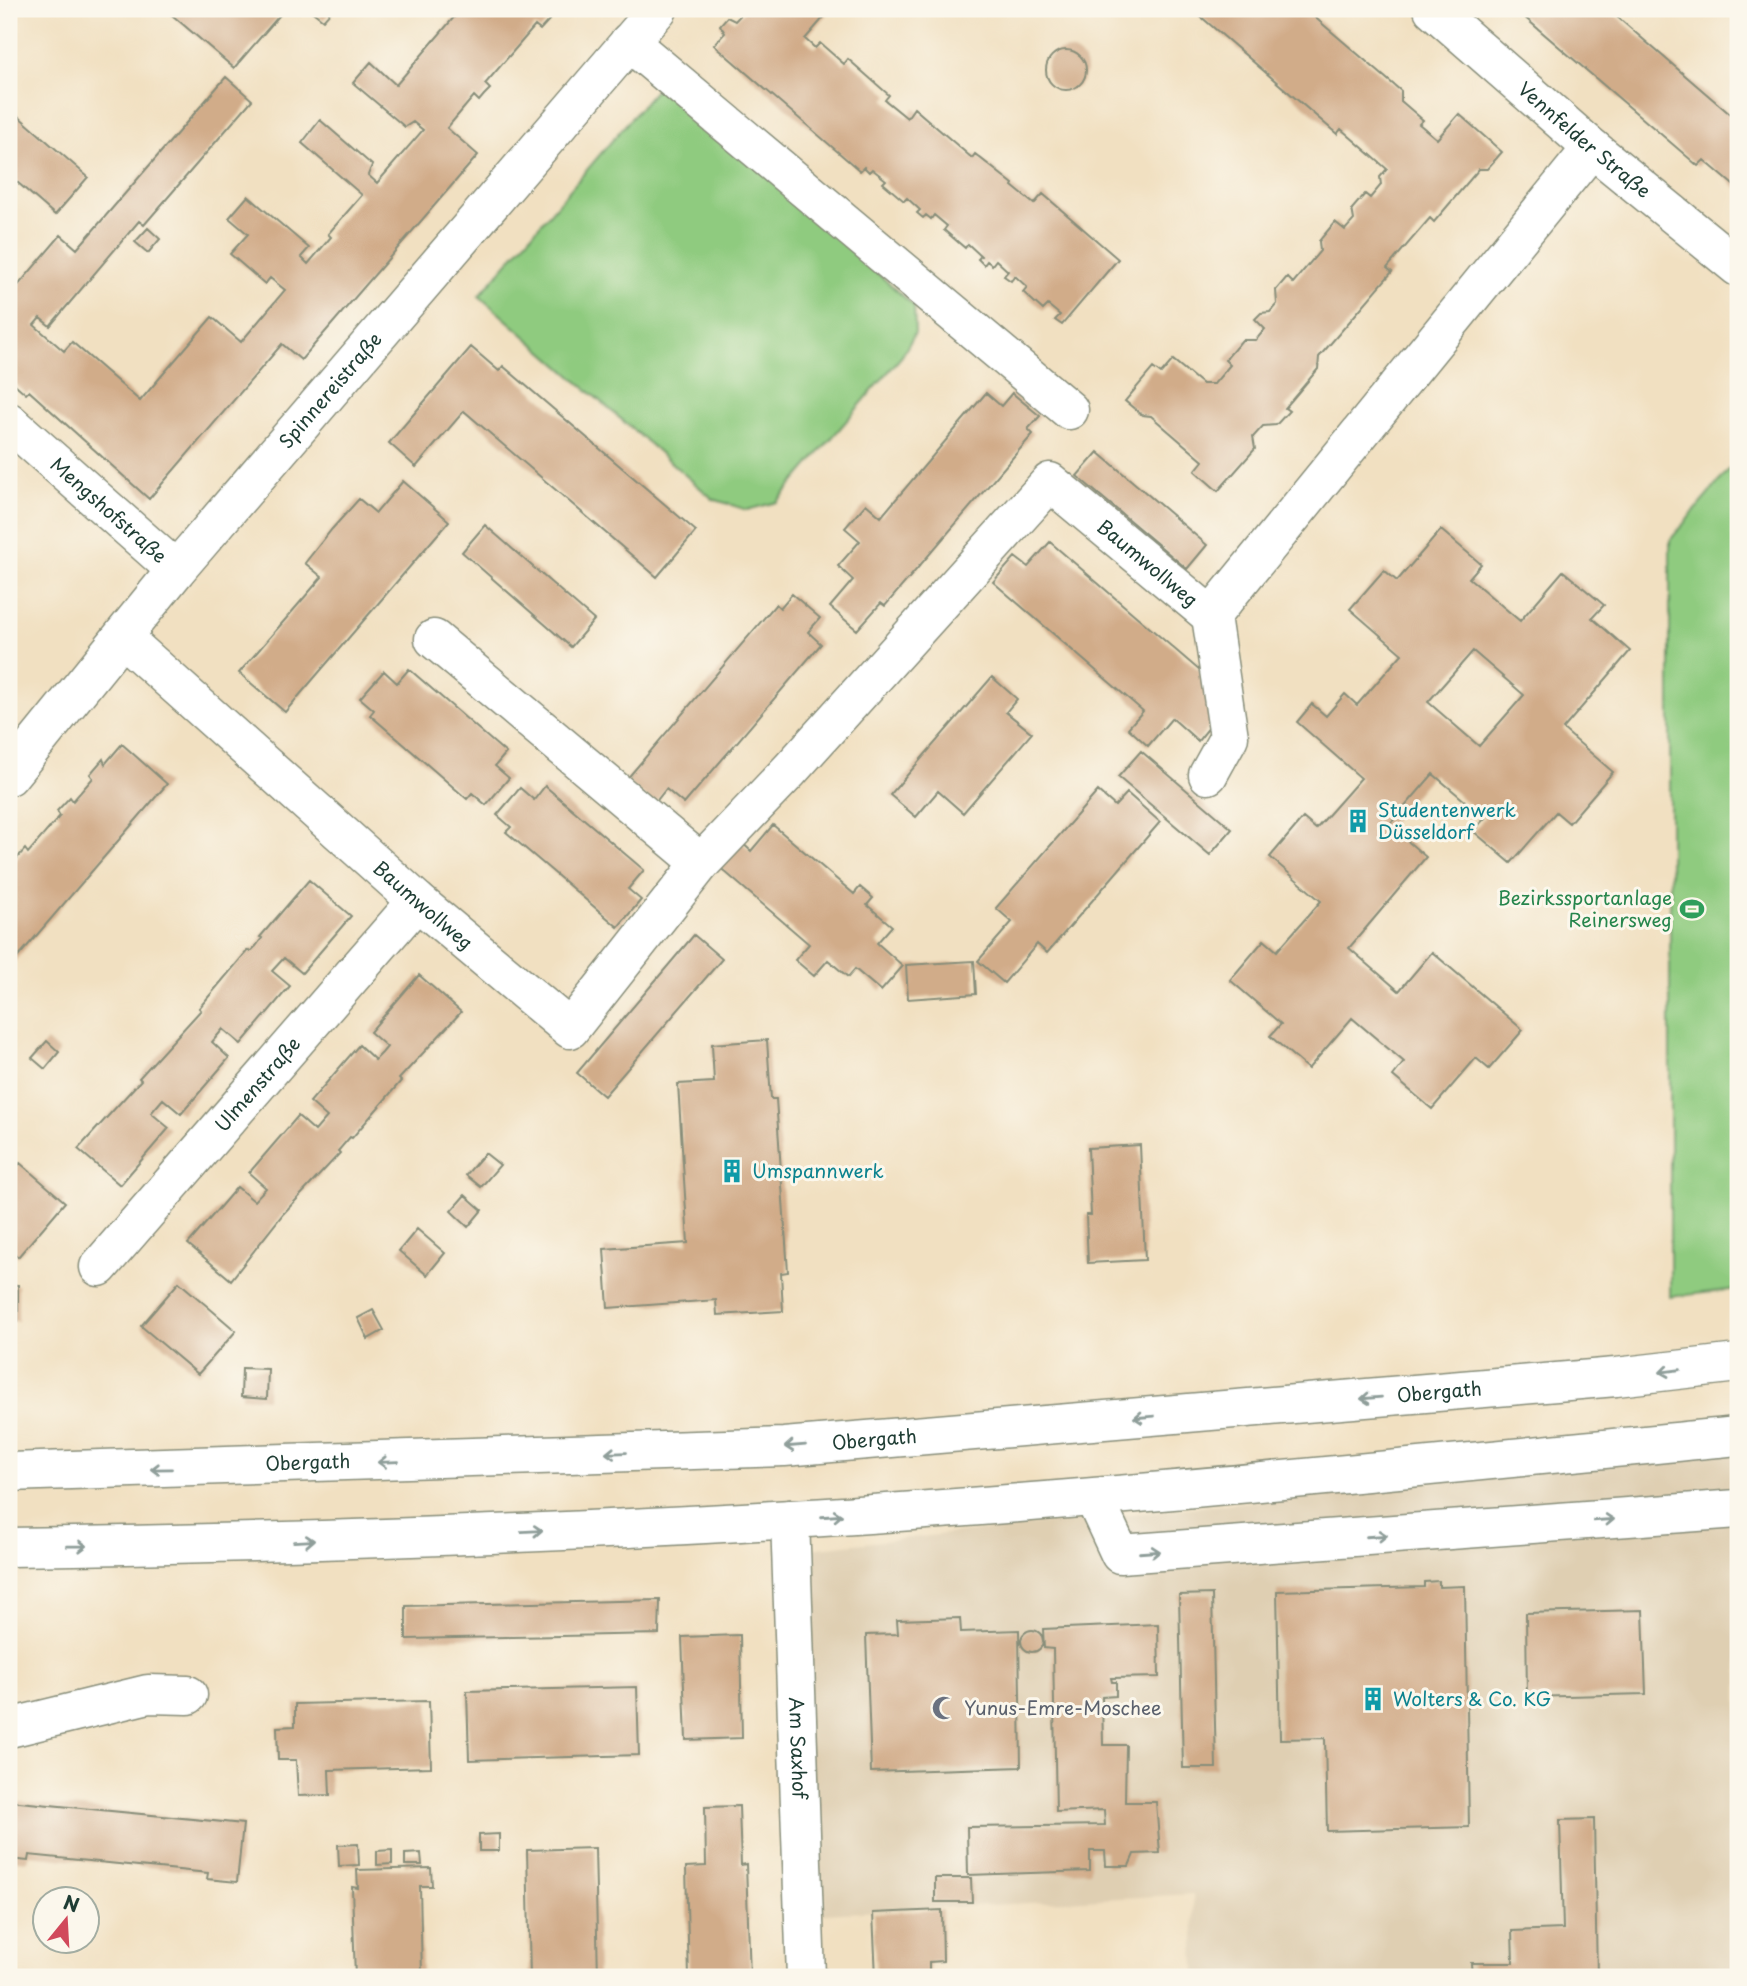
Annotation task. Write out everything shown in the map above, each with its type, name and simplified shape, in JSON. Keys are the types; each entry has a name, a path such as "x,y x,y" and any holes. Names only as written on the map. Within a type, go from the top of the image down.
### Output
{"street":[{"name":"Spinnereistraße","path":"9,776 176,570 658,9"},
{"name":"Vennfelder Straße","path":"1433,9 1592,148 1738,267"},
{"path":"629,42 1069,410"},
{"name":"Baumwollweg","path":"123,638 417,901 570,1029 701,863 790,770 1050,482 1211,616 1592,148"},
{"name":"Mengshofstraße","path":"9,422 176,570"},
{"path":"1208,775 1229,737 1211,616"},
{"path":"434,639 701,863"},
{"name":"Ulmenstraße","path":"99,1267 417,901"},
{"name":"Obergath","path":"9,1472 784,1447 1616,1377 1738,1363"},
{"path":"9,1547 248,1544 790,1520 1094,1497 1738,1436"},
{"path":"1094,1497 1120,1554 1738,1509"},
{"name":"Am Saxhof","path":"790,1520 806,1977"},
{"path":"9,1728 148,1694 188,1695"}],"shaded area":[{"path":"1738,1452 1738,1977 1195,1977 1193,1894 788,1916 781,1552 1667,1456"}],"green space":[{"path":"663,81 914,306 915,333 902,356 777,502 747,510 713,499 479,296"},
{"name":"Bezirkssportanlage Reinersweg","path":"1738,459 1738,1289 1670,1297 1670,540"}],"building":[{"path":"165,9 285,9 234,68"},
{"path":"309,9 333,9 323,20"},
{"path":"461,9 550,9 545,14 550,19 540,30 535,26 485,84 490,89 479,101 474,96 447,128 478,155 301,360 282,344 149,499 29,391 26,394 9,379 9,296 61,235 77,249 226,77 252,100 144,225 139,221 50,326 40,318 34,325 64,351 72,342 140,401 212,317 241,342 285,290 270,278 265,284 230,254 248,234 229,218 248,196 309,248 301,257 308,264 331,237 328,234 362,195 302,143 320,120 372,165 368,175 377,183 423,130 413,122 405,127 353,83 371,62 396,85"},
{"path":"746,9 831,9 805,39 815,48 820,43 844,64 848,59 889,95 885,100 907,118 914,108 972,158 975,154 1034,204 1043,194 1118,259 1062,325 1055,320 1060,315 1048,305 1043,310 1023,292 1027,287 1015,276 1011,281 1004,276 1008,271 996,260 992,265 987,261 984,265 978,259 981,256 968,244 965,248 944,230 947,226 934,215 931,219 926,215 923,218 917,213 920,210 907,198 904,201 883,183 886,180 872,169 869,172 864,167 860,171 714,45 725,33 720,25 727,17 735,21"},
{"path":"1192,9 1305,9 1401,91 1401,101 1423,120 1419,124 1437,139 1459,114 1502,152 1487,169 1479,169 1434,222 1430,218 1387,268 1392,272 1319,357 1318,369 1285,408 1289,411 1276,425 1263,426 1253,437 1255,449 1218,491 1195,471 1203,461 1151,416 1142,415 1125,401 1153,368 1161,374 1173,360 1202,384 1214,384 1230,365 1225,360 1242,340 1256,340 1265,329 1255,319 1261,313 1270,312 1277,304 1276,290 1287,277 1293,283 1320,251 1319,241 1335,222 1345,230 1354,220 1352,209 1365,194 1370,198 1381,185 1380,177 1387,169 1341,129 1337,134"},
{"path":"1515,9 1608,9 1738,121 1738,189 1704,160 1698,166"},
{"path":"1066,50 1080,56 1086,70 1080,84 1066,90 1052,84 1046,70 1052,56"},
{"path":"18,116 88,177 55,215 9,175 9,127"},
{"path":"148,228 160,239 148,253 135,242"},
{"path":"471,347 499,371 503,366 696,531 657,577 464,411 416,467 389,443"},
{"path":"986,393 1001,406 1012,393 1040,416 1028,429 1033,434 885,606 881,603 857,630 830,607 853,580 838,566 860,541 845,528 866,504 881,517"},
{"path":"1098,452 1207,545 1187,569 1077,476"},
{"path":"403,481 449,521 285,712 239,673 322,577 305,563 332,529 359,499 376,513"},
{"path":"485,525 594,620 571,647 462,552"},
{"name":"Studentenwerk Düsseldorf","path":"1441,530 1481,564 1469,578 1520,621 1563,571 1604,605 1592,618 1630,651 1563,729 1613,772 1569,823 1556,812 1511,863 1473,831 1485,818 1433,774 1389,825 1426,857 1349,948 1399,991 1432,952 1523,1030 1489,1069 1476,1058 1432,1109 1393,1076 1404,1062 1352,1018 1308,1069 1270,1036 1281,1024 1230,980 1264,940 1277,951 1321,901 1270,857 1303,818 1316,829 1361,778 1297,722 1312,704 1326,716 1345,694 1357,705 1402,654 1350,609 1384,570 1397,581","holes":["1473,651 1524,695 1479,746 1428,702"]},
{"path":"1050,542 1207,677 1219,715 1198,741 1172,718 1148,746 1128,728 1143,711 993,582 1015,557 1028,567"},
{"path":"792,594 820,618 808,632 821,644 684,804 666,789 654,804 626,780 776,604 780,608"},
{"path":"409,669 506,753 495,766 509,778 486,805 472,793 467,799 370,715 374,710 360,698 384,671 397,683"},
{"path":"992,677 1017,699 1006,712 1032,733 963,813 938,791 916,817 890,795"},
{"path":"122,744 167,784 12,964 9,962 9,875 15,868 12,864 25,849 28,853 60,816 57,811 70,797 73,801 93,778 90,774 103,759 105,764"},
{"path":"1141,751 1232,829 1210,855 1118,777"},
{"path":"545,786 644,870 628,889 641,900 618,927 506,832 511,827 497,815 520,788 534,800"},
{"path":"1098,791 1115,806 1127,793 1160,822 1047,953 1037,944 1004,983 978,961 1012,922 996,908"},
{"path":"773,825 854,894 860,887 873,898 867,905 892,926 877,943 903,966 881,991 855,969 848,977 828,960 814,976 795,960 809,944 717,865 739,840 751,851"},
{"path":"309,880 351,916 302,973 284,958 272,971 290,986 241,1044 223,1029 212,1042 229,1058 181,1114 163,1099 151,1113 169,1128 120,1185 78,1149 141,1080 139,1078 201,1010 199,1008 248,950 250,952 256,946 262,938 260,937"},
{"path":"694,935 722,959 604,1096 577,1073"},
{"path":"974,961 976,994 908,999 906,965"},
{"path":"419,975 461,1012 399,1079 401,1081 338,1151 340,1153 283,1214 231,1280 188,1244 237,1187 254,1201 266,1188 249,1173 298,1116 315,1131 327,1117 310,1102 359,1045 375,1060 382,1053 387,1047 370,1032"},
{"name":"Umspannwerk","path":"767,1040 771,1099 776,1099 788,1272 781,1273 783,1311 717,1315 716,1300 608,1308 604,1249 688,1243 678,1084 714,1082 712,1044"},
{"path":"47,1041 59,1052 45,1069 32,1058"},
{"path":"1140,1145 1145,1260 1088,1263 1086,1215 1091,1215 1088,1148"},
{"path":"485,1153 500,1165 481,1187 466,1175"},
{"path":"20,1163 65,1202 18,1257 9,1249 9,1176"},
{"path":"465,1195 482,1210 468,1227 451,1211"},
{"path":"417,1229 445,1253 427,1275 399,1251"},
{"path":"179,1282 236,1331 198,1374 141,1326"},
{"path":"9,1285 18,1285 18,1321 9,1321"},
{"path":"373,1310 384,1330 368,1339 358,1318"},
{"path":"242,1368 268,1369 267,1399 241,1397"},
{"path":"1439,1581 1439,1587 1465,1586 1469,1827 1327,1831 1325,1738 1280,1739 1277,1591 1424,1587 1424,1582"},
{"path":"1212,1594 1216,1768 1183,1768 1179,1595"},
{"path":"660,1600 659,1634 406,1639 406,1606"},
{"path":"1643,1610 1646,1694 1527,1697 1526,1613"},
{"name":"Yunus-Emre-Moschee","path":"960,1618 961,1632 1019,1630 1021,1767 871,1772 866,1635 898,1634 897,1620"},
{"path":"1158,1624 1159,1677 1111,1678 1112,1682 1116,1682 1116,1696 1102,1697 1103,1745 1126,1745 1125,1802 1156,1802 1160,1853 1134,1854 1129,1866 1106,1866 1105,1851 1090,1851 1090,1871 968,1875 967,1827 1105,1825 1104,1810 1056,1812 1053,1649 1044,1648 1043,1629"},
{"path":"1028,1630 1036,1630 1043,1637 1043,1645 1036,1652 1028,1652 1021,1645 1021,1637"},
{"path":"740,1635 742,1738 686,1740 682,1637"},
{"path":"637,1687 639,1755 469,1760 467,1691"},
{"path":"429,1701 431,1767 329,1770 330,1795 298,1796 296,1760 278,1760 277,1727 295,1726 295,1704"},
{"path":"9,1801 243,1824 237,1882 207,1879 208,1873 29,1855 28,1861 9,1859"},
{"path":"739,1806 741,1865 746,1864 750,1977 689,1977 686,1867 706,1866 705,1807"},
{"path":"1594,1819 1597,1977 1472,1977 1471,1963 1513,1963 1512,1931 1563,1929 1560,1820"},
{"path":"499,1834 499,1851 479,1851 479,1835"},
{"path":"358,1844 359,1865 339,1866 338,1845"},
{"path":"595,1848 598,1977 530,1977 527,1850"},
{"path":"392,1850 392,1864 377,1865 377,1851"},
{"path":"421,1853 422,1865 405,1865 405,1854"},
{"path":"431,1868 432,1886 420,1886 422,1977 355,1977 352,1887 358,1888 357,1870"},
{"path":"935,1878 971,1878 972,1902 935,1902"},
{"path":"942,1910 943,1961 929,1962 929,1977 876,1977 873,1913"}],"place":[{"name":"Studentenwerk Düsseldorf","path":"1358,821"},
{"name":"Bezirkssportanlage Reinersweg","path":"1692,909"},
{"name":"Umspannwerk","path":"732,1171"},
{"name":"Wolters & Co. KG","path":"1373,1699"},
{"name":"Yunus-Emre-Moschee","path":"944,1708"}]}
